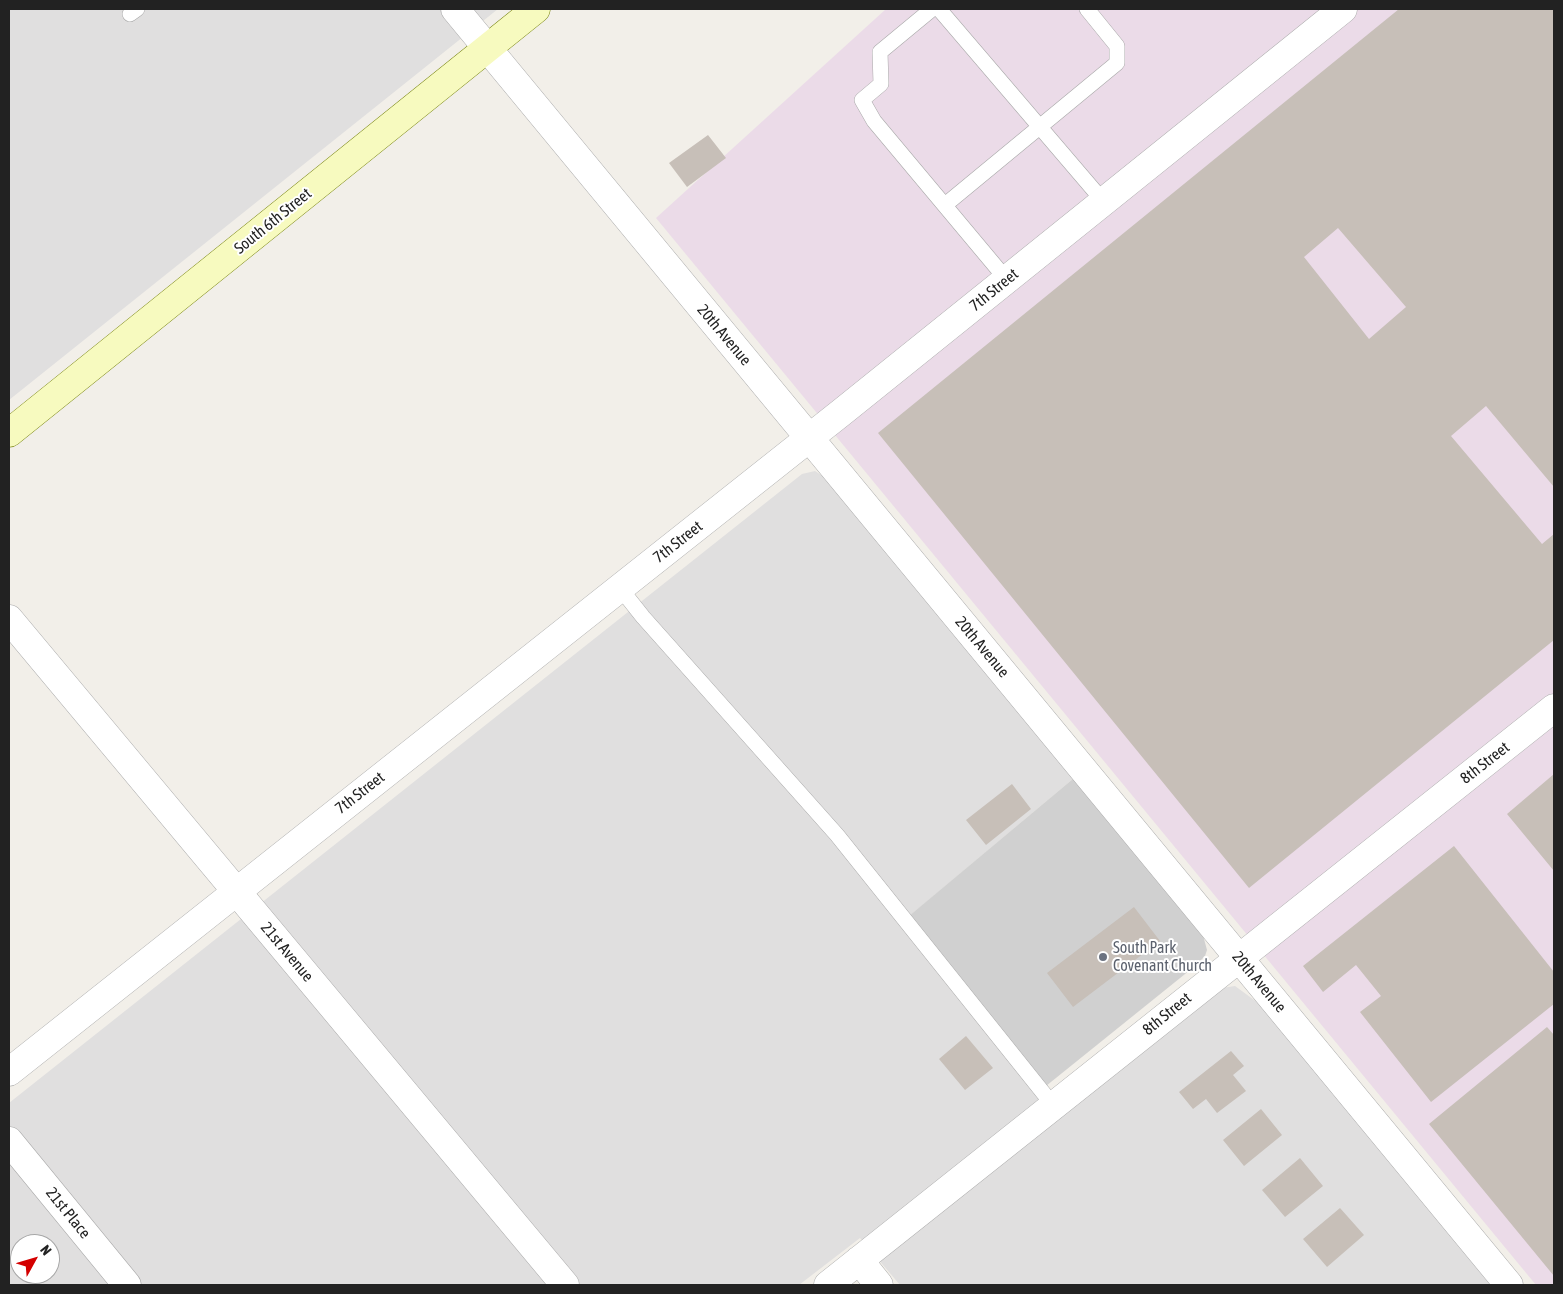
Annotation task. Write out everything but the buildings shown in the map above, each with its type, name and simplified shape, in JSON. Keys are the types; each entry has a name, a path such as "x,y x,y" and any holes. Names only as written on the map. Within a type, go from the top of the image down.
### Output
{"street":[{"name":"20th Avenue","path":"455,9 1509,1285"},
{"name":"South 6th Street","path":"9,433 536,9"},
{"name":"7th Street","path":"9,1072 810,438 1344,9"},
{"name":"21st Avenue","path":"9,619 565,1285"},
{"name":"8th Street","path":"828,1285 1554,708"},
{"name":"21st Place","path":"9,1141 127,1285"},
{"path":"859,1260 879,1285"}],"lane":[{"path":"932,9 880,52 881,84 862,100 874,121 1007,280"},
{"path":"939,9 1104,202"},
{"path":"944,205 1117,63 1117,46 1086,9"},
{"path":"620,588 643,617 837,835 1053,1105"}],"shaded area":[{"path":"9,9 498,9 9,400"},
{"path":"886,9 1554,9 1554,1285 1536,1285 656,218"},
{"path":"815,471 826,478 1074,778 901,923 1056,1121 1222,988 1235,986 1261,1005 1491,1285 900,1285 860,1238 799,1285 9,1285 9,1103 802,474"},
{"path":"1074,778 1201,928 1207,950 1205,956 1195,966 1046,1086 909,916"}],"place":[{"name":"South Park Covenant Church","path":"1103,957"}]}
